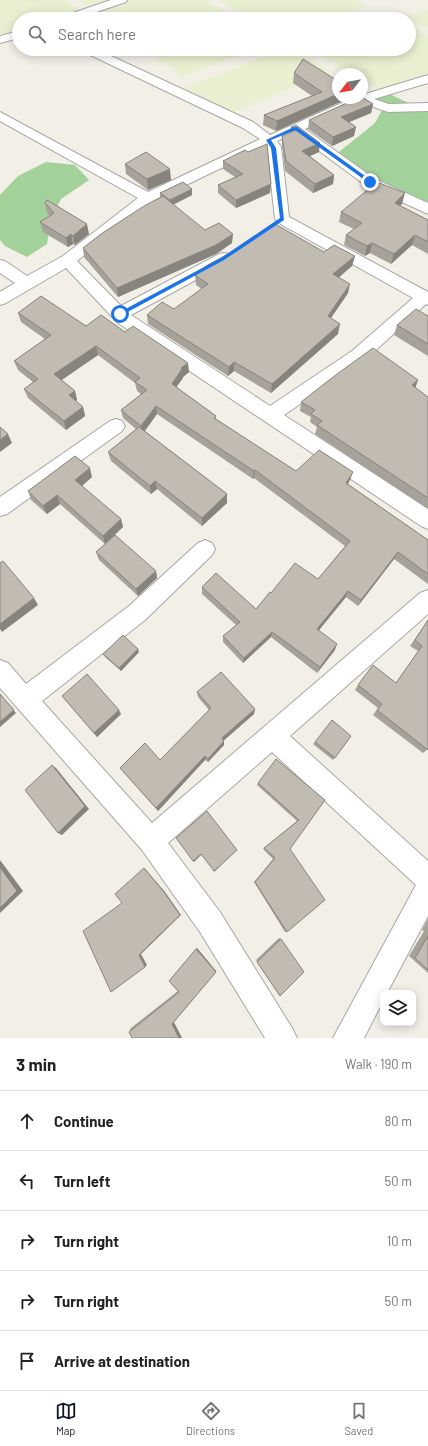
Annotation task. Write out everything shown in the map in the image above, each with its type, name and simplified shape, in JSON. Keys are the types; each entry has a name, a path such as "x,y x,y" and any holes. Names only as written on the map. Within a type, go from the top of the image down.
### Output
{"street":[{"path":"86,12 122,0"},
{"path":"0,40 12,36"},
{"path":"101,56 248,125 269,140 274,148 276,223 426,298 358,356 269,416"},
{"path":"368,97 428,79"},
{"path":"368,101 388,108 428,107"},
{"path":"0,299 68,260 148,198 269,140 350,104"},
{"path":"0,116 148,198"},
{"path":"296,128 370,182 428,209"},
{"path":"120,314 234,251"},
{"path":"68,260 124,319 428,520"},
{"path":"0,265 26,283"},
{"path":"0,508 116,426"},
{"path":"25,699 137,613 205,549"},
{"path":"151,841 428,600"},
{"path":"0,671 151,841 210,922 282,1038"},
{"path":"272,736 428,880"},
{"path":"348,1038 428,889"}],"green space":[{"path":"0,0 66,0 82,12 12,12 12,36 0,40"},
{"path":"79,0 207,0 225,12 95,12"},
{"path":"219,0 356,0 368,6 352,12 237,12"},
{"path":"428,10 428,29 416,22 416,14"},
{"path":"416,29 428,36 428,79 385,92 368,84 368,68 340,68 321,56 416,56"},
{"path":"154,56 237,56 182,77"},
{"path":"267,56 306,56 330,72 227,115 175,91"},
{"path":"385,92 428,112 428,209 400,196 334,156 375,123 382,110 368,103 368,97"},
{"path":"46,162 75,165 89,180 61,199 51,219 47,244 27,257 5,246 0,240 0,195 18,176"}],"building":[{"path":"303,59 332,77 332,97 277,121 264,115 322,92 294,73"},
{"path":"368,101 373,104 341,117 356,127 333,137 309,120 345,104 368,104"},
{"path":"296,125 320,143 302,151 334,175 315,184 286,161 282,136 296,130 291,127"},
{"path":"267,144 271,184 236,200 218,185 243,174 223,161 245,150 248,152"},
{"path":"146,152 170,169 147,179 125,164"},
{"path":"183,182 192,189 170,200 160,193"},
{"path":"377,182 405,193 395,203 428,220 428,242 415,235 394,254 372,243 367,246 346,235 362,223 341,212"},
{"path":"163,196 205,230 219,223 233,234 216,245 117,288 83,248 101,234 144,206"},
{"path":"47,200 87,224 73,236 71,234 66,238 40,222 54,213 45,203"},
{"path":"275,224 324,252 334,245 355,256 333,274 350,284 328,316 340,324 272,384 234,362 229,367 147,315 162,302 174,309 208,284 195,275 206,266"},
{"path":"41,296 86,326 101,315 125,332 133,326 188,363 181,368 182,369 172,384 216,416 214,418 296,471 319,450 353,472 346,483 428,540 428,574 398,552 361,600 348,591 317,629 337,644 320,667 272,632 244,658 223,636 240,622 202,587 216,573 256,609 295,563 318,579 350,541 255,470 254,471 156,406 141,426 121,410 147,390 135,382 140,378 96,346 54,374 75,391 69,395 83,407 64,421 24,389 38,379 14,361 51,335 18,313"},
{"path":"416,309 428,316 428,344 397,325"},
{"path":"373,348 418,380 412,385 428,397 428,498 317,425 322,421 311,414 315,410 301,402"},
{"path":"0,427 8,434 0,440"},
{"path":"139,427 227,494 202,518 155,481 150,486 108,452"},
{"path":"75,456 90,468 75,480 121,519 103,536 57,495 43,506 28,491"},
{"path":"115,535 156,571 136,589 96,552"},
{"path":"3,561 34,598 0,624 0,563"},
{"path":"428,620 428,750 377,710 382,704 358,685 373,665 396,683 422,646 415,640"},
{"path":"123,635 138,649 119,668 103,654"},
{"path":"221,672 255,709 222,738 224,741 208,759 205,756 156,808 120,768 145,743 160,760 211,708 197,692"},
{"path":"87,674 119,710 94,733 62,696"},
{"path":"0,694 14,710 0,722"},
{"path":"332,720 351,736 335,758 315,742"},
{"path":"276,759 325,800 290,849 325,900 287,932 255,882 275,858 264,848 299,820 258,783"},
{"path":"52,765 85,806 58,833 25,790"},
{"path":"207,811 237,850 214,871 201,854 193,861 176,838"},
{"path":"0,867 17,891 0,908"},
{"path":"144,868 164,892 180,915 139,955 145,967 111,992 83,931 122,903 115,894"},
{"path":"428,936 428,970 415,958"},
{"path":"281,939 304,972 280,996 257,962"},
{"path":"196,949 216,972 172,1024 179,1038 132,1038 129,1032 179,992 169,981"}],"route":[{"path":"120,314 222,259 282,219 274,148 269,140 296,128 370,182"}]}
